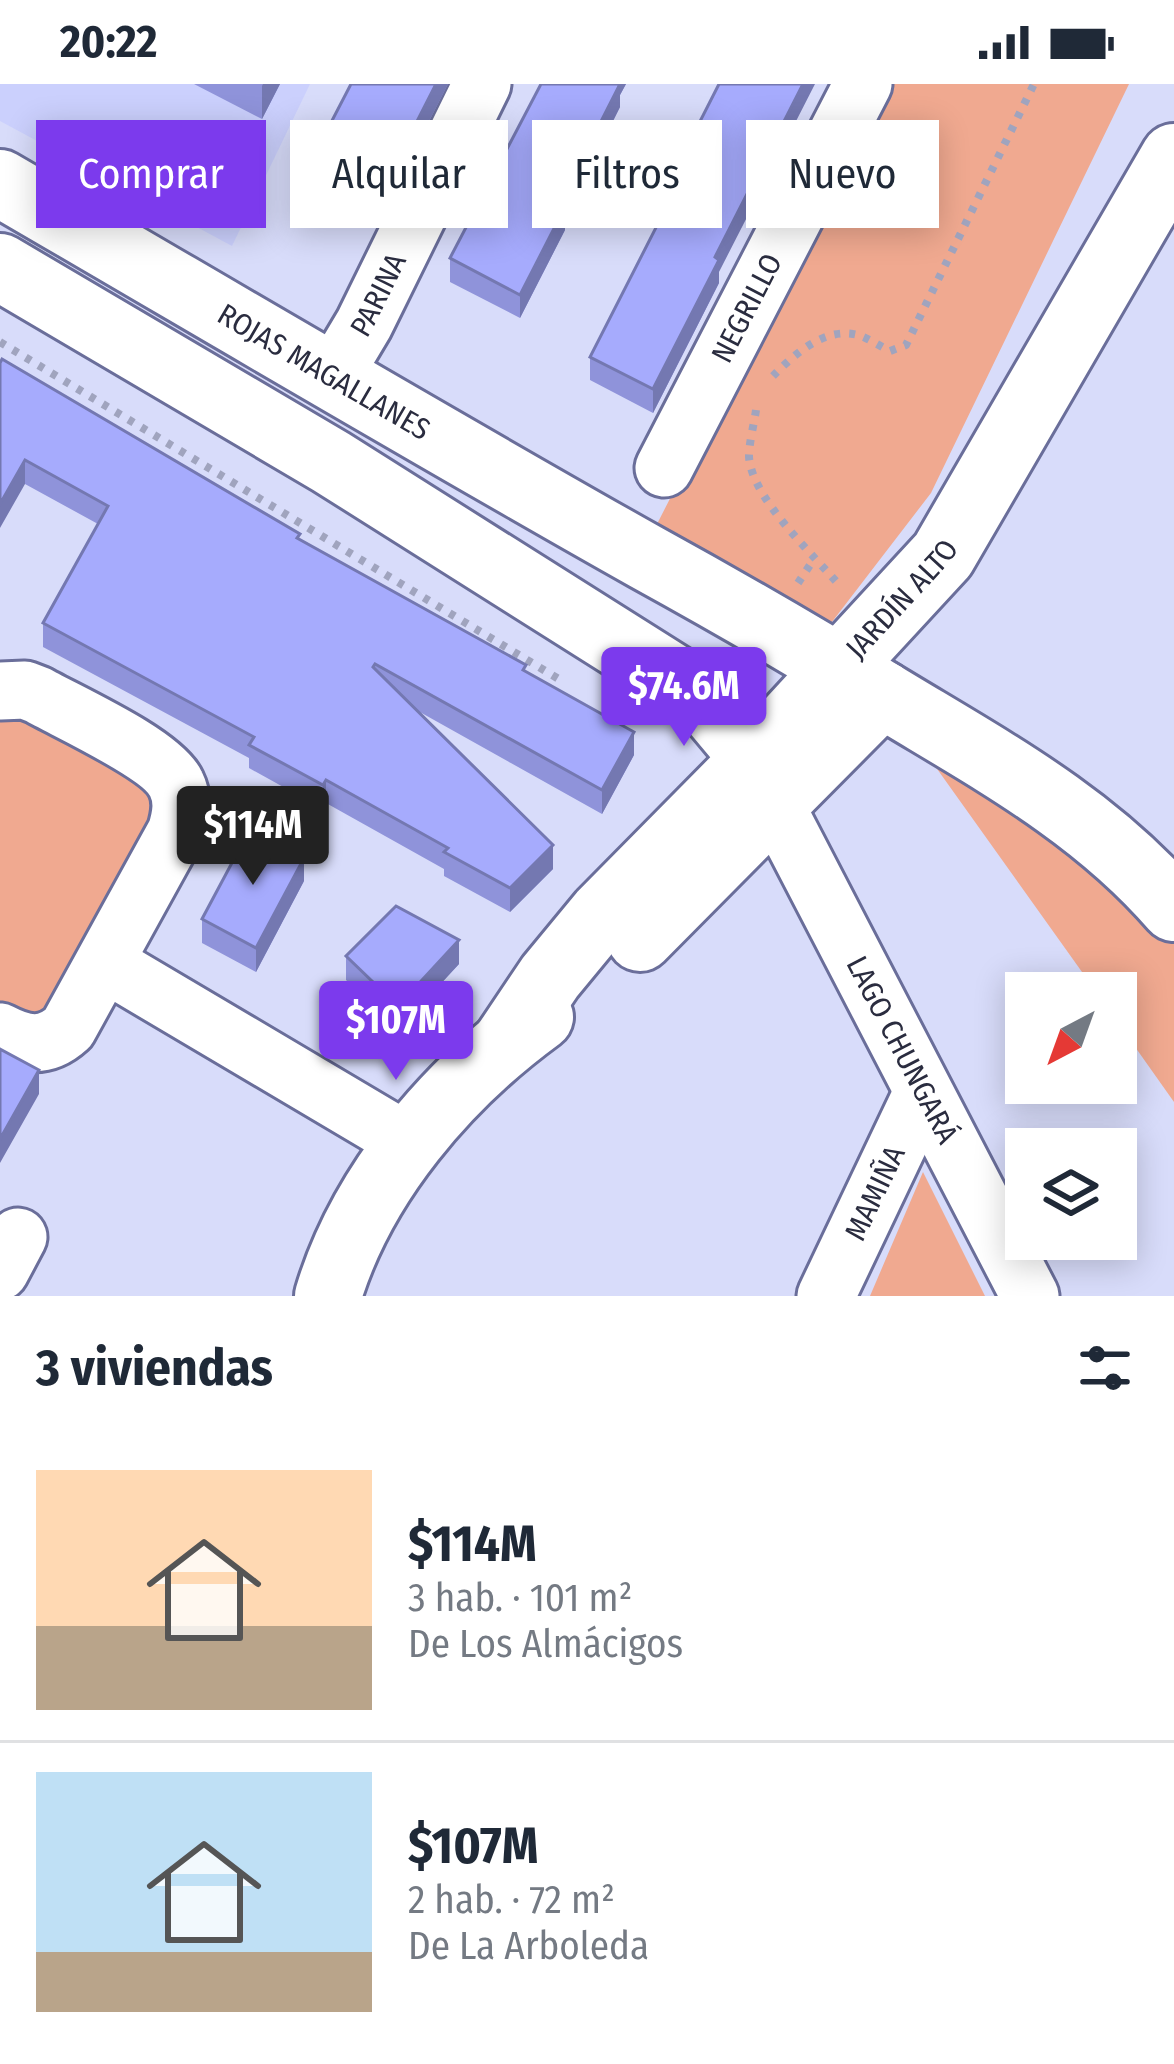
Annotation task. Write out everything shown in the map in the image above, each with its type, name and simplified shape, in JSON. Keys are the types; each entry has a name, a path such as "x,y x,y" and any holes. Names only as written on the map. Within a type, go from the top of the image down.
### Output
{"street":[{"name":"PARINA","path":"333,376 364,324 482,84"},
{"name":"NEGRILLO","path":"664,469 863,84"},
{"name":"JARDÍN ALTO","path":"328,1296 358,1225 409,1143 507,1041 611,964 866,663 962,527 1174,158"},
{"name":"ROJAS MAGALLANES","path":"0,183 647,557 866,663 1069,809 1125,856 1174,908"},
{"name":"ROJAS MAGALLANES","path":"0,267 332,462 702,696 722,715 763,784"},
{"path":"229,400 289,394 333,376"},
{"name":"ROJAS MAGALLANES","path":"332,462 453,507 647,557"},
{"path":"0,691 25,690 38,695 157,761 180,792 176,832 76,1016 59,1036 31,1044 0,1032"},
{"name":"LAGO CHUNGARÁ","path":"763,784 1030,1296"},
{"path":"105,963 409,1143"},
{"name":"MAMIÑA","path":"826,1296 923,1092"}],"path":[{"path":"764,386 791,358 822,338 854,334 890,351 905,345 1034,84"},
{"path":"0,342 566,683"},
{"path":"757,408 749,459 754,472 796,540 814,559 866,663"},
{"path":"796,586 814,559"}],"shaded area":[{"path":"0,84 310,84 266,175 266,120 36,120 36,140 0,121"},
{"path":"882,84 1129,84 931,493 825,631 656,526 808,228 939,228 939,120 864,120"},
{"path":"199,228 241,228 232,246"},
{"path":"0,708 143,775 159,808 48,1020 0,1017"},
{"path":"930,759 1111,875 1174,943 1174,1102 1137,1050 1137,972 1082,972"},
{"path":"923,1172 985,1296 870,1296"}],"building":[{"path":"351,84 436,84 418,120 332,120"},
{"path":"541,84 620,84 602,120 532,120 532,228 554,228 520,295 450,258 466,228 508,228 508,147"},
{"path":"719,84 803,84 785,120 746,120 746,196 653,389 590,357 656,228 722,228 722,120 701,120"},
{"path":"2,359 300,534 297,538 526,665 523,670 634,732 602,790 375,664 553,845 510,888 326,780 323,785 249,745 254,737 43,623 108,506 25,460 0,504"},
{"path":"250,829 304,858 256,948 202,919"},
{"path":"396,906 459,940 398,1006 346,956"},
{"path":"0,1049 39,1070 0,1139"}]}
